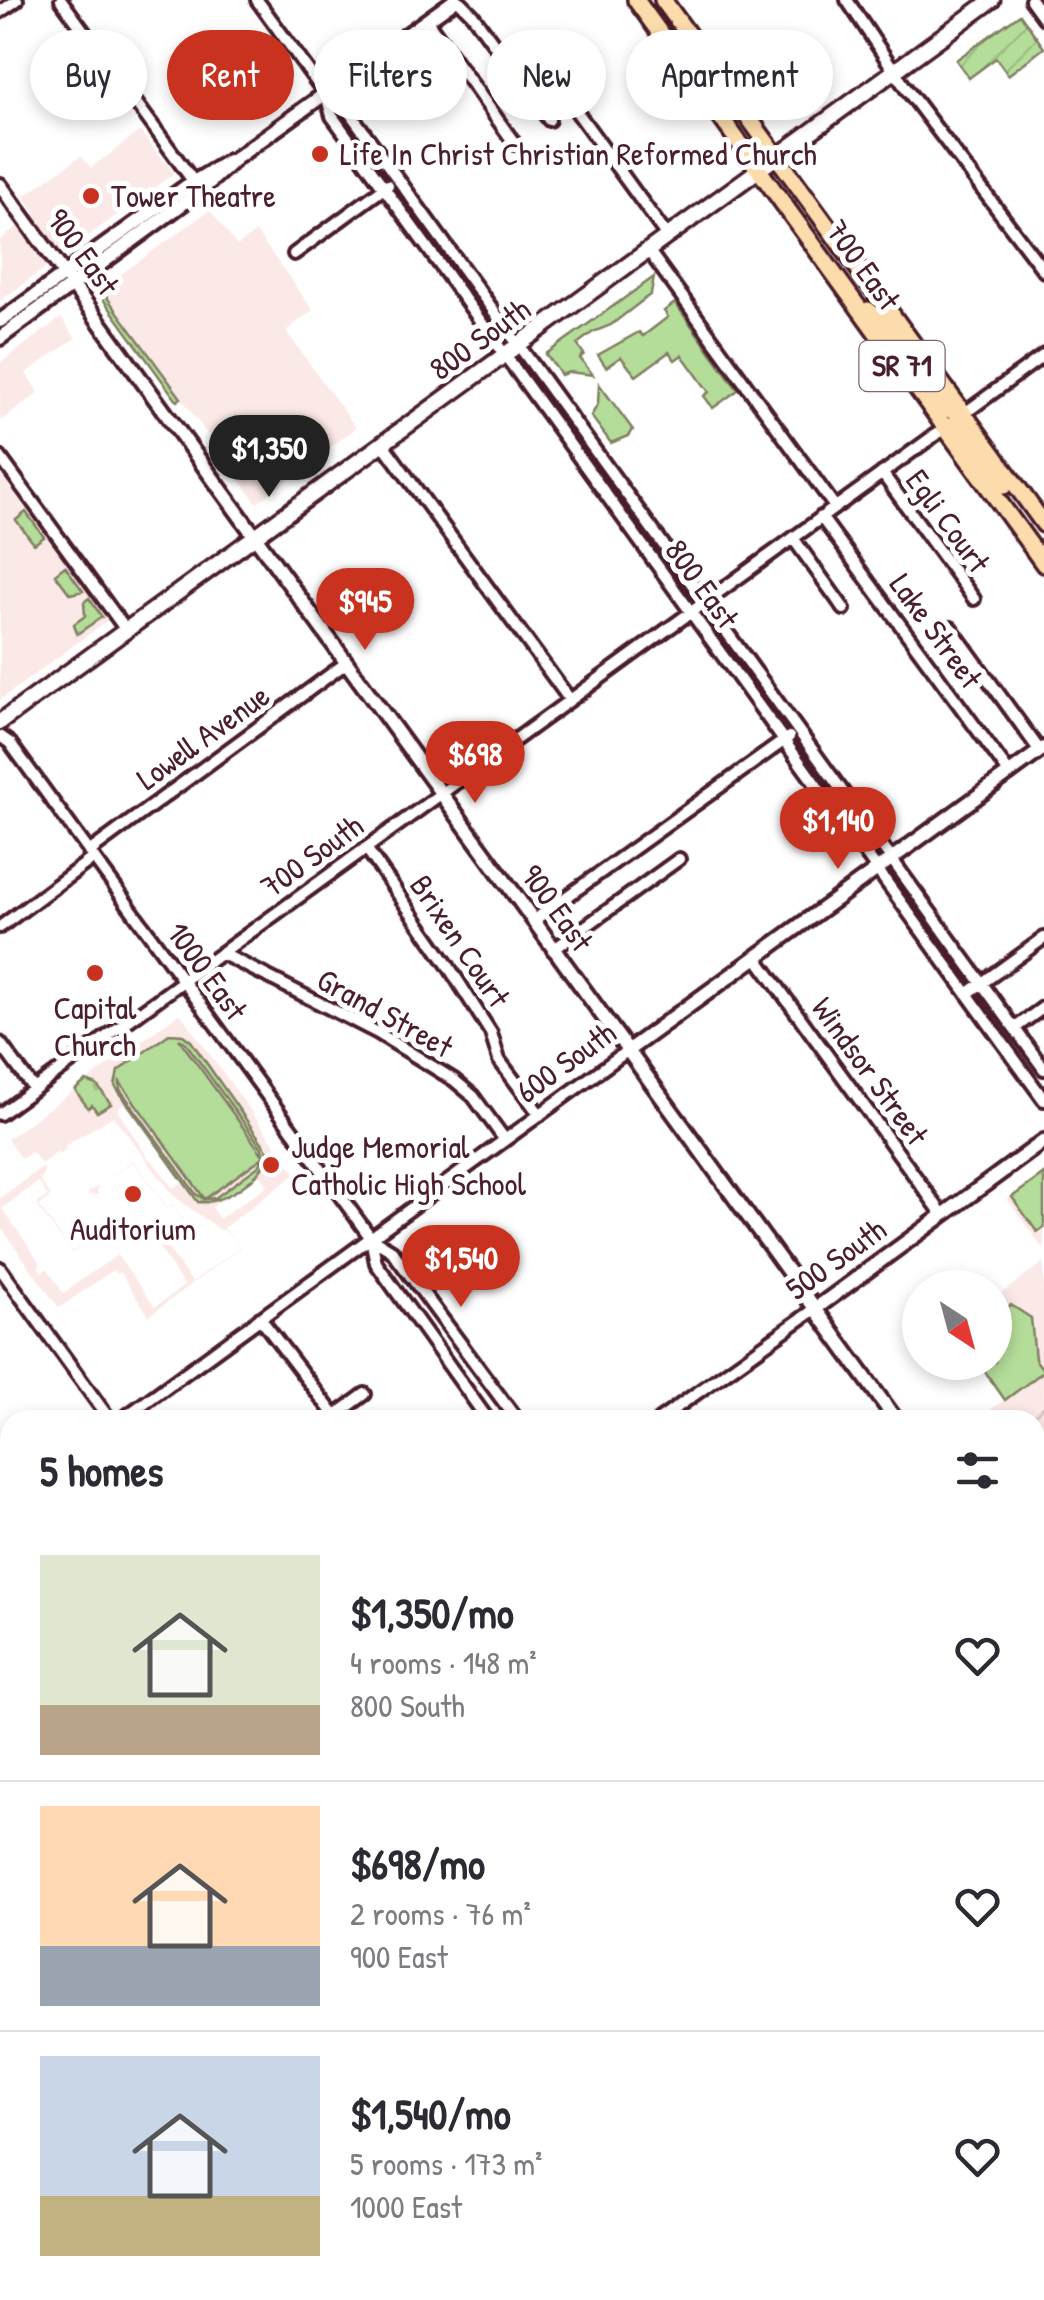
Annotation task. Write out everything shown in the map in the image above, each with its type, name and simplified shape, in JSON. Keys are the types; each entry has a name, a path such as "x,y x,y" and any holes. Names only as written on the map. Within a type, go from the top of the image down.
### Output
{"main road":[{"name":"700 East","path":"636,0 1044,564"},
{"name":"700 East","path":"663,0 1044,526"},
{"name":"800 South","path":"0,722 992,0"},
{"path":"850,294 884,322 944,404 952,411 964,413"},
{"path":"946,427 954,424 964,432 1020,508 1044,526"}],"street":[{"path":"0,12 17,0"},
{"path":"61,0 196,186"},
{"name":"800 East","path":"257,0 314,78"},
{"path":"414,30 457,0 487,35"},
{"path":"848,0 1044,272"},
{"path":"1031,0 1044,18"},
{"path":"426,21 515,144"},
{"path":"0,338 69,280 314,103"},
{"name":"800 East","path":"335,120 449,277 574,422 1044,1068"},
{"name":"800 East","path":"355,120 462,268 560,431 1044,1100"},
{"path":"582,120 667,236"},
{"path":"294,254 397,179"},
{"name":"900 East","path":"0,185 889,1410"},
{"path":"648,250 835,507"},
{"path":"449,277 462,268"},
{"path":"0,321 69,280"},
{"path":"964,413 1044,355"},
{"path":"560,431 574,422"},
{"name":"700 South","path":"0,1114 946,427"},
{"path":"383,444 570,700"},
{"path":"0,457 126,630"},
{"name":"Egli Court","path":"882,473 974,599"},
{"path":"599,484 612,475"},
{"name":"Lake Street","path":"822,517 1010,774"},
{"path":"640,541 653,532"},
{"path":"793,538 844,609"},
{"path":"950,628 1042,749"},
{"name":"Lowell Avenue","path":"0,927 346,663"},
{"path":"744,684 757,674"},
{"path":"533,921 798,730"},
{"name":"1000 East","path":"0,736 12,746 371,1238 392,1250 510,1410"},
{"name":"600 South","path":"135,1410 1042,749"},
{"path":"826,798 840,788"},
{"name":"Brixen Court","path":"366,848 448,964 492,1032 499,1060 540,1115"},
{"path":"554,950 679,859"},
{"path":"930,941 944,931"},
{"path":"967,994 1044,938"},
{"name":"Grand Street","path":"221,953 437,1069 473,1096 505,1140"},
{"name":"Windsor Street","path":"756,957 943,1215"},
{"path":"1015,1028 1044,1007"},
{"path":"1008,1050 1022,1039"},
{"path":"0,1042 34,1090"},
{"name":"500 South","path":"672,1410 1044,1141"},
{"name":"1000 East","path":"371,1238 376,1263 481,1410"},
{"path":"0,1268 103,1410"},
{"path":"260,1318 330,1410"},
{"path":"345,1410 364,1394"}],"shaded area":[{"path":"140,131 174,173 0,301 0,240 36,213 24,196 81,156 91,168"},
{"path":"210,210 237,246 256,232 313,310 286,331 356,428 257,503 102,288"},
{"path":"61,318 76,338 26,373 39,393 0,421 0,363"},
{"path":"0,474 108,620 0,700"},
{"path":"180,1013 296,1174 220,1230 175,1197 113,1116 41,1164 32,1152 21,1159 7,1139","holes":["124,1102 187,1186 186,1187 181,1183 173,1188 150,1161 117,1110","258,1174 268,1185 219,1219 212,1207"]},
{"path":"133,1160 167,1207 172,1204 189,1229 166,1246 192,1282 239,1248 233,1240 240,1248 149,1316 120,1272 116,1274 113,1270 59,1308 0,1226 0,1198 42,1167 40,1181 51,1196 39,1206 72,1252 83,1244 79,1234 91,1239 95,1249 88,1240 72,1253 36,1205 48,1196 38,1182 2,1208 41,1264 38,1267 42,1272 47,1268 63,1293 117,1255 155,1307 184,1286 149,1232 163,1246 188,1228 172,1205 167,1208 133,1161 97,1186"},
{"path":"1044,1172 1044,1250 1007,1199"},
{"path":"1044,1262 1044,1403 1034,1410 990,1410 1004,1400 989,1380 1012,1380 1012,1286"}],"green space":[{"path":"1020,14 1044,48 1008,75 996,58 969,78 956,60"},
{"path":"340,120 351,120 388,174 380,176"},
{"path":"411,208 454,263 453,267 446,267 409,216"},
{"path":"462,274 498,324 495,328 490,327 456,280"},
{"path":"654,277 651,294 611,325 577,344 584,354 580,358 593,375 561,375 546,354"},
{"path":"103,292 181,398 177,401 100,295"},
{"path":"675,303 738,390 713,408 704,396 709,392 682,355 675,360 669,352 636,376 621,357 606,367 598,355 639,332 643,336 668,317 664,311"},
{"path":"529,367 564,414 563,418 557,419 524,372"},
{"path":"599,384 633,430 611,443 591,416 598,404"},
{"path":"613,483 646,526 644,531 639,532 610,493 608,487"},
{"path":"26,512 44,537 34,544 16,520"},
{"path":"65,566 83,591 70,594 55,574"},
{"path":"89,598 102,617 77,634 74,624 85,616 84,602"},
{"path":"716,626 750,669 746,675 714,635 712,630"},
{"path":"760,682 789,728 782,729 751,686"},
{"path":"797,738 833,785 831,788 825,788 795,747"},
{"path":"840,795 872,839 870,843 864,842 836,804"},
{"path":"902,884 907,885 937,928 933,932 928,931 900,892"},
{"path":"943,938 973,979 971,982 965,981 938,944"},
{"path":"981,991 1015,1035 1014,1039 1007,1039 977,998"},
{"path":"169,1034 183,1035 268,1151 261,1170 230,1194 207,1202 198,1202 115,1086 118,1071","holes":["179,1039 262,1148 263,1155","120,1082 204,1199 196,1194 120,1089","263,1157 260,1165 215,1198 205,1199"]},
{"path":"86,1081 97,1085 111,1104 97,1112 92,1105 88,1108 75,1090"},
{"path":"1044,1174 1044,1227 1037,1232 1012,1197"},
{"path":"1012,1306 1031,1318 1035,1359 1044,1371 1005,1400 991,1380 1012,1380"}],"place":[{"name":"Life In Christ Christian Reformed Church","path":"320,154"},
{"name":"Tower Theatre","path":"91,196"},
{"name":"Capital Church","path":"95,973"},
{"name":"Judge Memorial Catholic High School","path":"271,1165"},
{"name":"Auditorium","path":"133,1194"}]}
